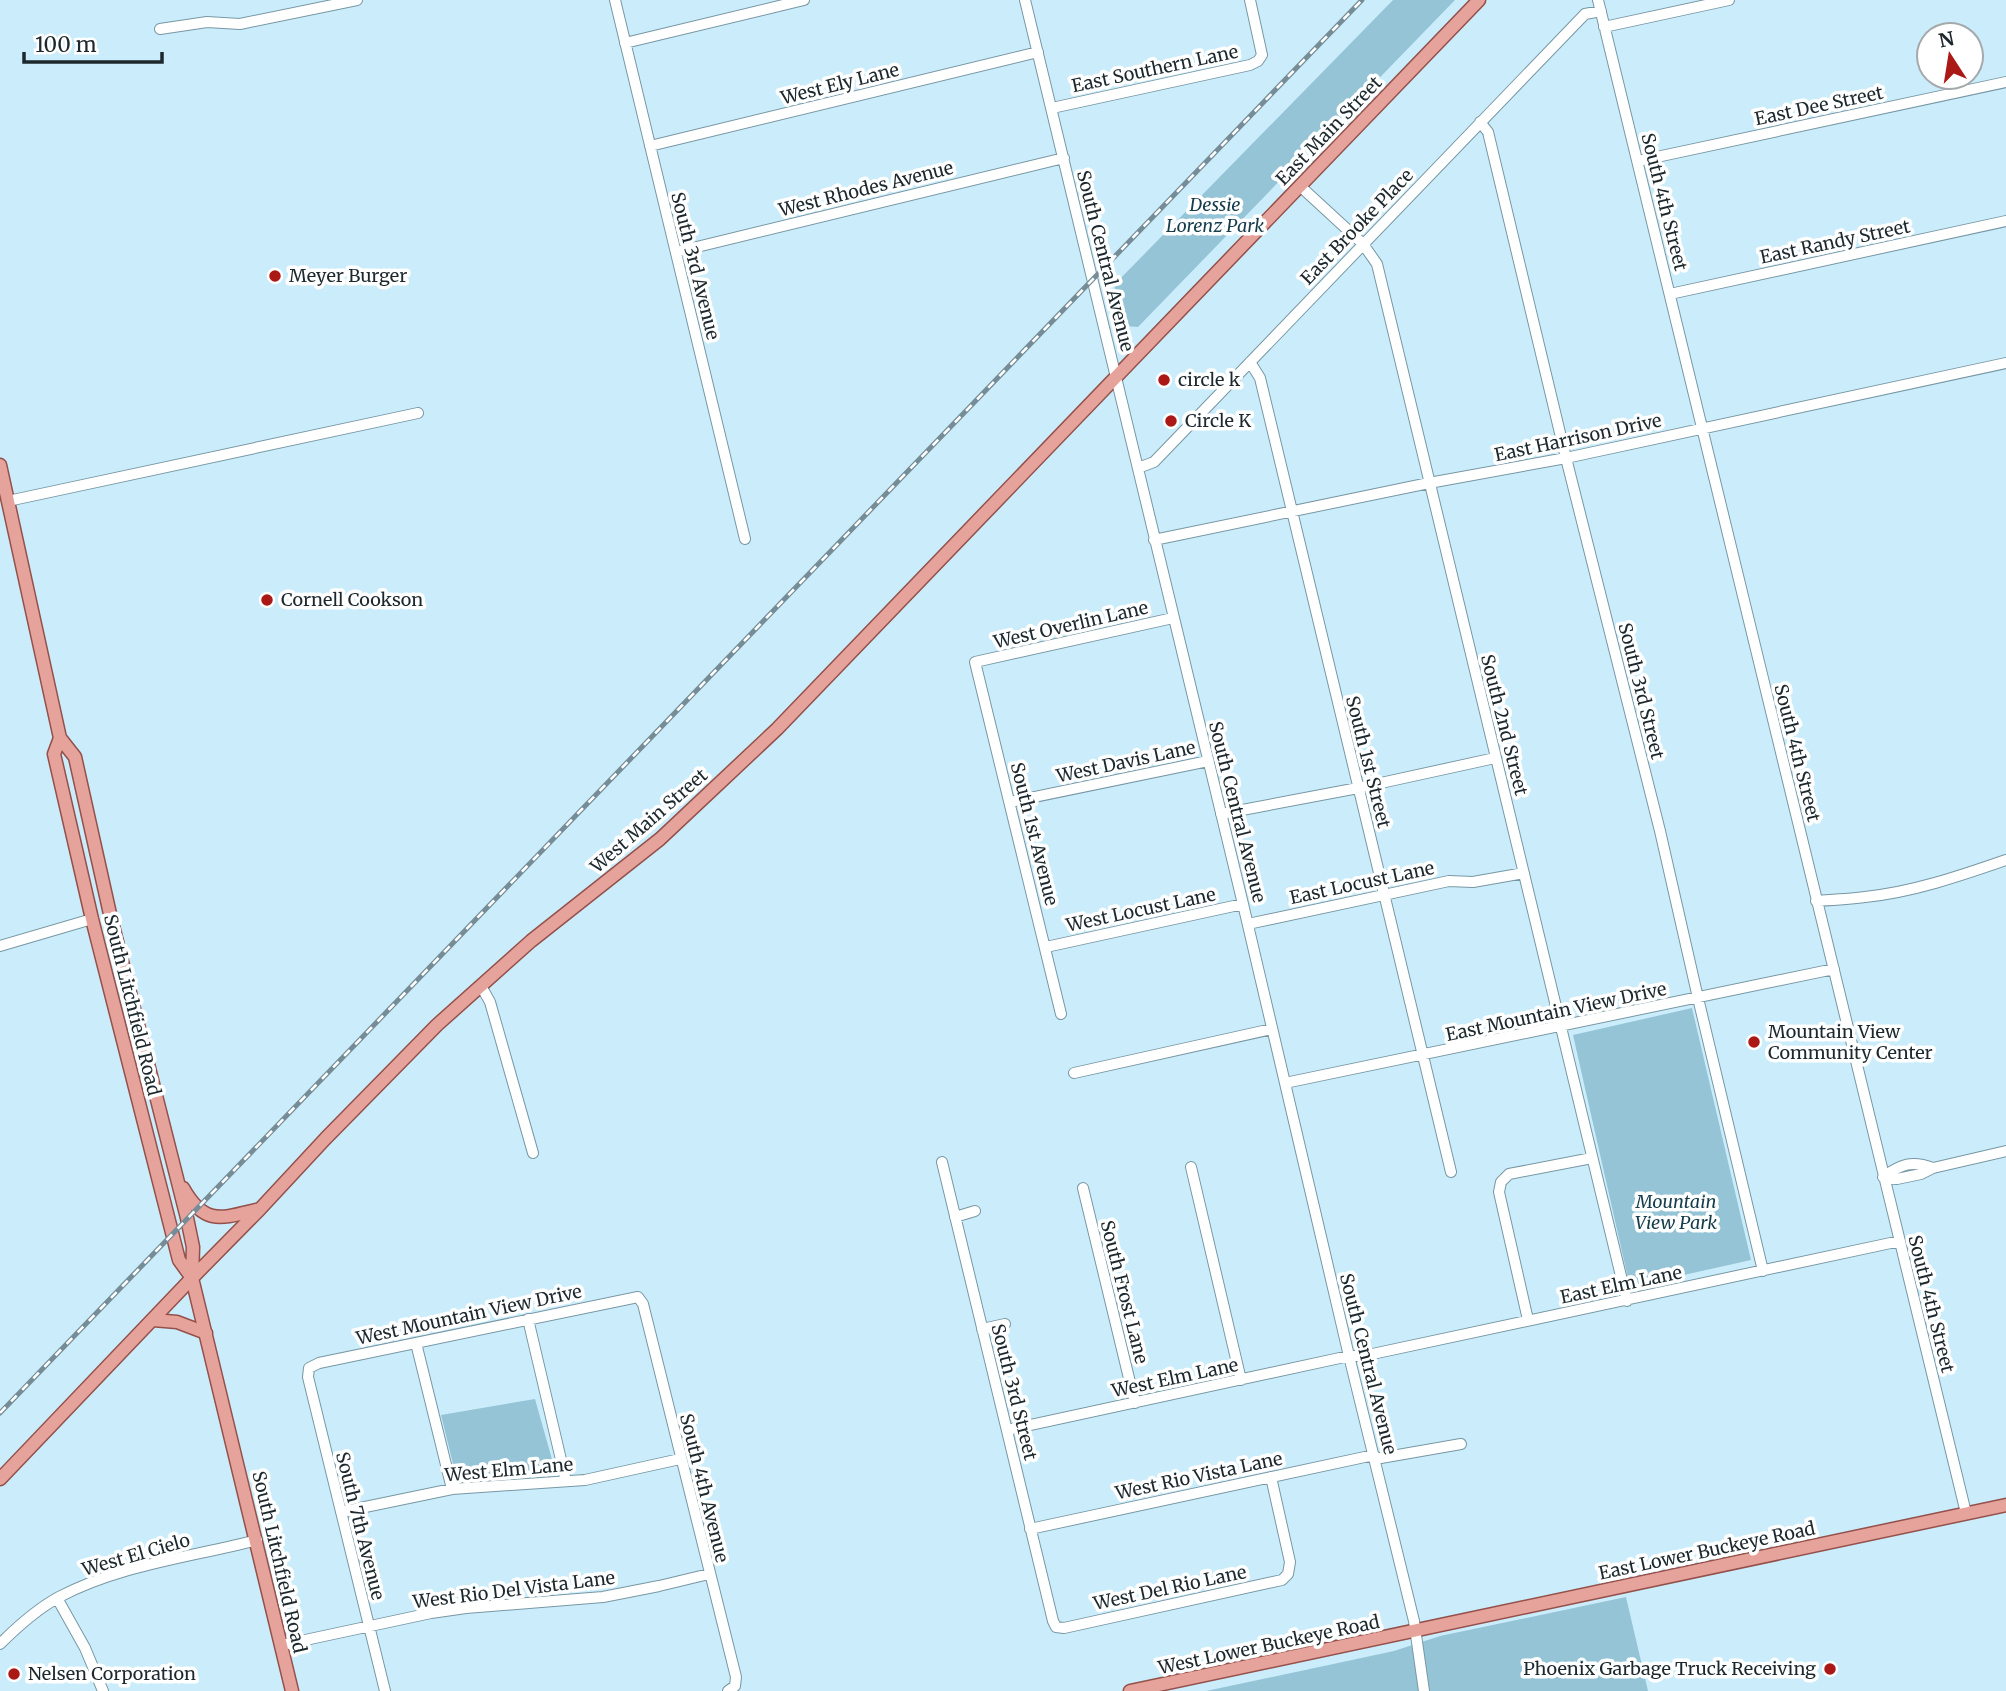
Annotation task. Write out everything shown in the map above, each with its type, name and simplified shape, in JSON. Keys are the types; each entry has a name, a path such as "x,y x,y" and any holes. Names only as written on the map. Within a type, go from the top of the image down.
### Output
{"main road":[{"name":"East Main Street","path":"1116,377 1479,0"},
{"name":"West Main Street","path":"0,1479 389,1072 531,941 660,839 720,784 777,729 1116,377"},
{"name":"South Litchfield Road","path":"0,465 60,738 75,757 110,914 177,1179 193,1247 192,1278 292,1691"},
{"path":"60,738 54,754 75,757"},
{"name":"South Litchfield Road","path":"54,754 92,919 179,1260 192,1278"},
{"path":"92,919 110,914"},
{"path":"177,1179 197,1208 211,1216 226,1217 260,1209"},
{"path":"153,1320 177,1322 206,1333"},
{"name":"East Lower Buckeye Road","path":"1416,1632 2006,1505"},
{"name":"West Lower Buckeye Road","path":"1130,1691 1416,1632"}],"street":[{"path":"160,29 207,22 240,24 358,0"},
{"name":"South 3rd Avenue","path":"615,0 745,539"},
{"path":"625,43 804,0"},
{"name":"South Central Avenue","path":"1025,0 1375,1457 1416,1632 1424,1691"},
{"name":"East Southern Lane","path":"1052,108 1250,65 1258,61 1262,55 1250,0"},
{"path":"1604,27 1729,0"},
{"name":"South 4th Street","path":"1599,5 1966,1513"},
{"name":"East Brooke Place","path":"1138,468 1154,462 1585,14 1599,5"},
{"name":"West Ely Lane","path":"650,146 1038,52"},
{"name":"East Dee Street","path":"1638,161 2006,82"},
{"name":"South 3rd Street","path":"1480,122 1488,132 1566,458 1660,831 1763,1271"},
{"name":"West Rhodes Avenue","path":"676,252 1064,158"},
{"name":"South 2nd Street","path":"1300,186 1363,244 1377,264 1627,1301"},
{"name":"East Randy Street","path":"1670,295 2006,221"},
{"name":"South 1st Street","path":"1250,362 1260,378 1451,1172"},
{"name":"East Harrison Drive","path":"1154,540 1566,458 2006,363"},
{"path":"8,501 418,413"},
{"name":"West Overlin Lane","path":"975,662 1174,618"},
{"name":"South 1st Avenue","path":"975,662 1061,1014"},
{"path":"1221,814 1495,758"},
{"name":"West Davis Lane","path":"1010,802 1208,761"},
{"path":"1816,901 1866,897 1937,883 2006,860"},
{"name":"East Locust Lane","path":"1248,924 1449,881 1473,883 1524,873"},
{"name":"West Locust Lane","path":"1046,947 1243,904"},
{"path":"0,946 92,919"},
{"name":"East Mountain View Drive","path":"1285,1083 1834,969"},
{"path":"481,986 491,1002 533,1153"},
{"path":"1074,1073 1272,1029"},
{"path":"1883,1177 1897,1179 2006,1152"},
{"path":"1528,1320 1499,1192 1501,1182 1509,1174 1592,1158"},
{"name":"South 3rd Street","path":"942,1162 1056,1627"},
{"path":"1191,1167 1241,1380"},
{"name":"South Frost Lane","path":"1083,1188 1135,1403"},
{"path":"956,1217 975,1211"},
{"name":"East Elm Lane","path":"1349,1356 1363,1356 1627,1301 1900,1241"},
{"name":"West Mountain View Drive","path":"309,1368 319,1363 638,1297"},
{"name":"South 4th Avenue","path":"638,1297 643,1304 736,1677 732,1689"},
{"path":"528,1319 566,1481"},
{"path":"982,1329 1005,1324"},
{"path":"416,1343 452,1489"},
{"name":"West Elm Lane","path":"1007,1430 1349,1356"},
{"name":"South 7th Avenue","path":"309,1368 308,1377 385,1691"},
{"name":"West Rio Vista Lane","path":"1030,1529 1271,1477 1461,1444"},
{"name":"West Elm Lane","path":"341,1512 452,1489 585,1480 680,1459"},
{"name":"West Del Rio Lane","path":"1056,1627 1064,1628 1282,1580 1288,1574 1290,1562 1271,1477"},
{"name":"West El Cielo","path":"0,1644 35,1612 57,1598 97,1581 257,1539"},
{"name":"West Rio Del Vista Lane","path":"282,1645 466,1608 603,1597 709,1574"},
{"path":"57,1598 85,1648 103,1691"}],"green space":[{"name":"Dessie Lorenz Park","path":"1393,0 1455,0 1138,327 1124,326 1114,285"},
{"name":"Mountain View Park","path":"1692,1008 1751,1260 1630,1287 1573,1035"},
{"path":"535,1399 555,1470 457,1480 441,1415"},
{"path":"1626,1597 1648,1691 1206,1691 1394,1651 1440,1636"}],"railway":[{"path":"0,1413 1362,0"}],"place":[{"name":"Meyer Burger","path":"275,276"},
{"name":"circle k","path":"1164,380"},
{"name":"Circle K","path":"1171,421"},
{"name":"Cornell Cookson","path":"267,600"},
{"name":"Mountain View Community Center","path":"1754,1042"},
{"name":"Phoenix Garbage Truck Receiving","path":"1830,1669"},
{"name":"Nelsen Corporation","path":"14,1674"}]}
